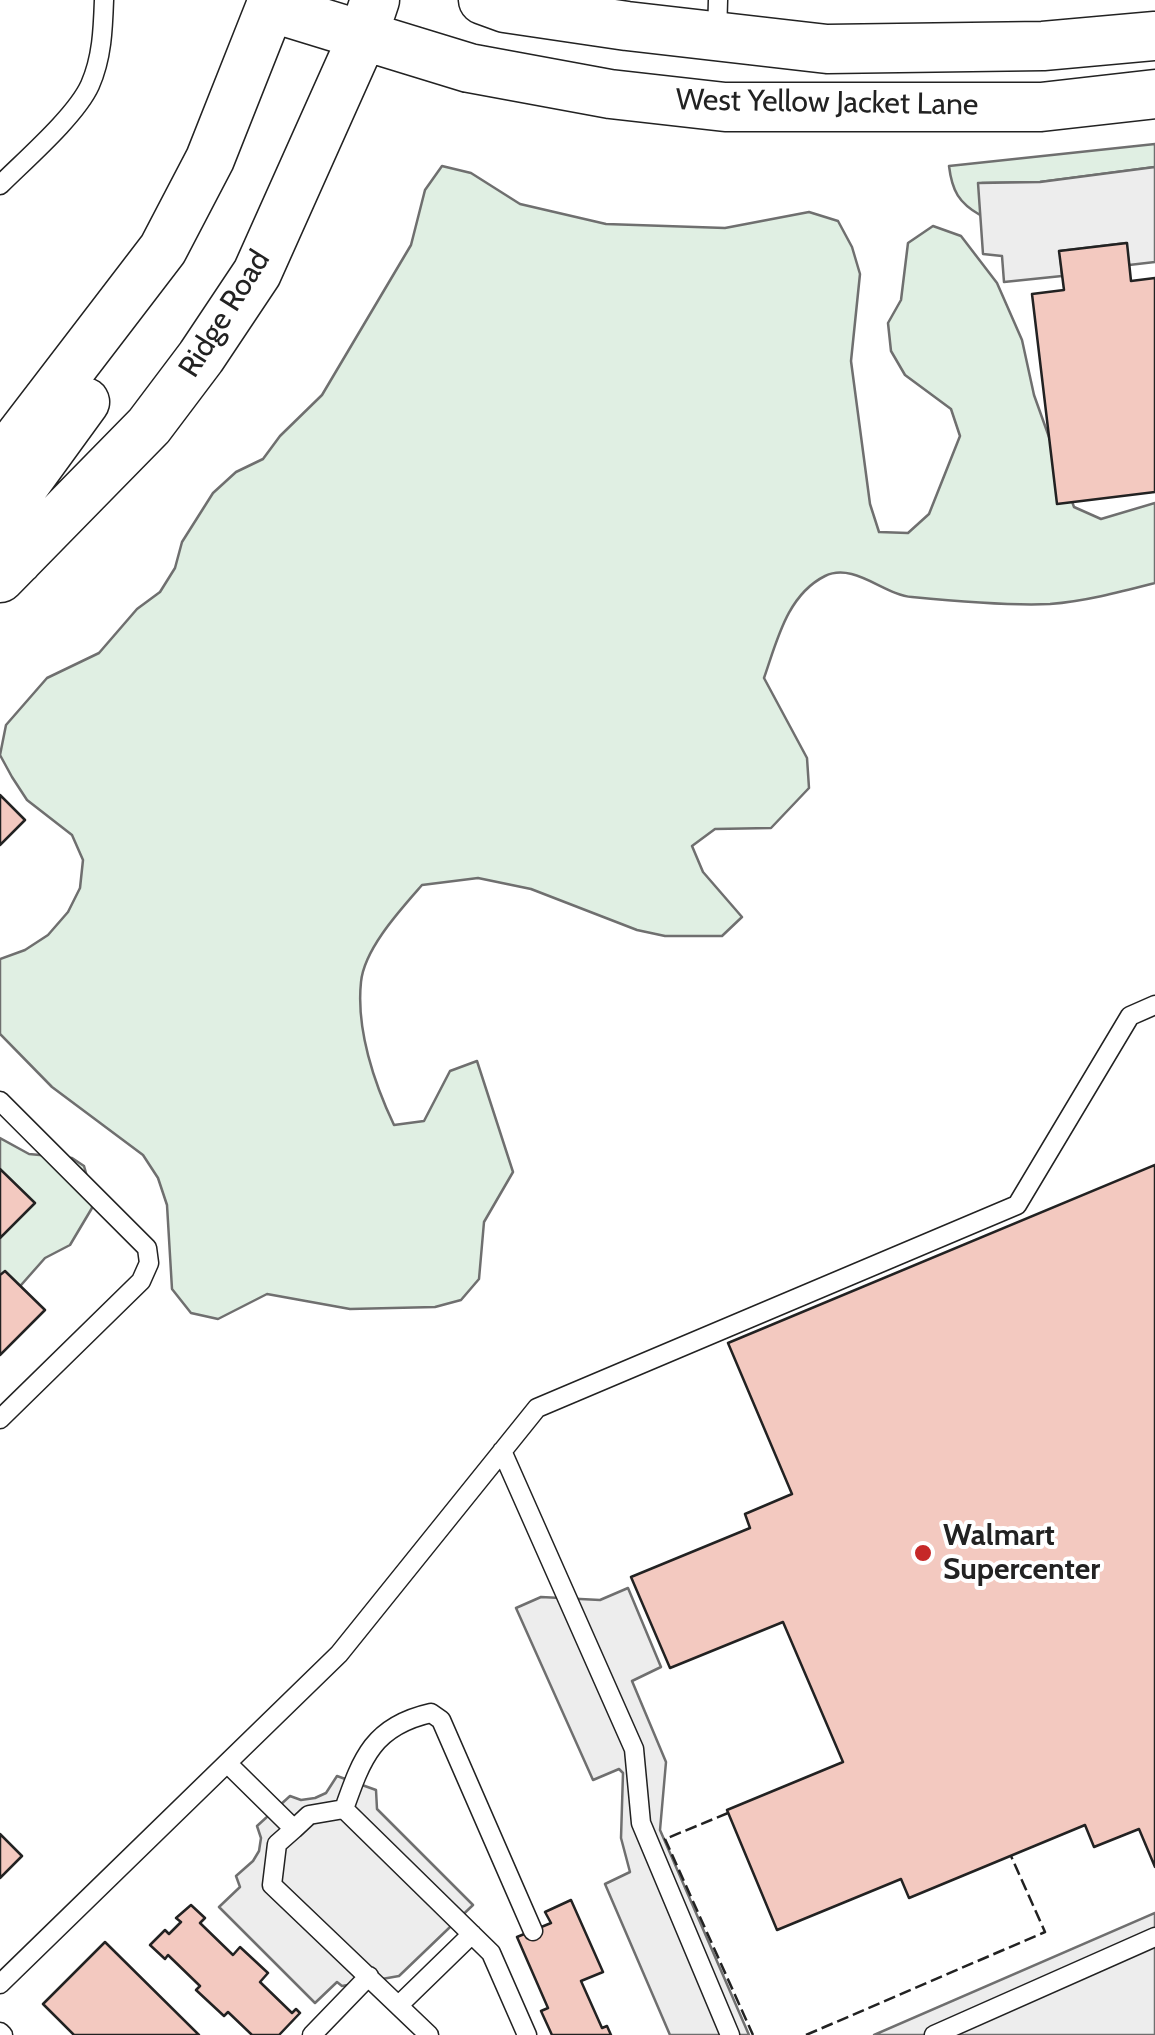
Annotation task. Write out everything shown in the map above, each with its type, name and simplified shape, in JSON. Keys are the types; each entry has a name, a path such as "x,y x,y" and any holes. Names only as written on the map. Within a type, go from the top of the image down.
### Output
{"street":[{"name":"West Yellow Jacket Lane","path":"483,0 505,8 717,18 828,49 1044,46 1155,36"},
{"name":"West Yellow Jacket Lane","path":"263,2 369,18 469,68 610,94 725,107 1041,107 1155,94"},
{"path":"0,462 163,249 210,159 263,2"},
{"name":"Ridge Road","path":"9,569 150,426 202,357 257,273 369,18"},
{"path":"9,569 11,508 16,497 128,343 144,310 163,249"}],"lane":[{"path":"0,185 53,132 89,88 102,44 104,0"},
{"path":"0,1984 339,1654 536,1408 1018,1205 1130,1016 1155,1005"},
{"path":"0,1100 147,1248 149,1262 140,1281 0,1419"},
{"path":"502,1451 634,1749 641,1823 730,2035"},
{"path":"344,1809 361,1759 373,1742 410,1718 432,1713 441,1720 534,1931"},
{"path":"227,1763 294,1829"},
{"path":"344,1809 309,1815 278,1844 272,1885 426,2034"},
{"path":"344,1809 491,1954 527,2035"},
{"path":"399,2005 472,1934"},
{"path":"934,2035 1155,1937"},
{"path":"312,2035 368,1976"}],"green space":[{"path":"1155,144 1155,167 1040,182 982,183 980,215 958,195 949,166"},
{"path":"442,166 471,173 520,204 606,224 725,228 809,212 838,221 860,274 851,361 870,504 879,532 908,533 929,514 960,436 951,409 905,375 891,351 888,323 901,300 908,243 933,226 961,236 997,283 1022,340 1034,395 1074,507 1101,519 1155,503 1155,583 1063,603 1034,604 912,597 847,573 825,576 812,584 785,620 764,678 807,758 809,788 771,828 715,829 692,846 703,872 742,917 722,936 665,936 637,930 531,889 478,878 422,885 369,956 361,982 361,1018 373,1074 394,1125 424,1121 450,1071 477,1061 513,1172 484,1222 479,1279 461,1300 435,1307 350,1309 267,1294 218,1319 191,1313 172,1289 167,1205 158,1178 143,1155 52,1087 0,1034 0,959 25,950 48,935 68,912 80,888 83,860 72,835 27,800 0,755 6,725 47,678 99,653 137,609 160,592 175,568 182,542 213,493 236,472 263,459 280,436 322,395 411,245 425,190"},
{"path":"0,1138 29,1154 72,1158 84,1166 92,1208 70,1245 45,1258 0,1309"}],"shaded area":[{"path":"1155,167 1155,262 1129,265 1126,243 1060,251 1062,276 1004,282 1002,256 983,254 978,183 1040,182"},
{"path":"628,1588 661,1667 632,1681 666,1762 660,1830 749,2035 670,2035 605,1884 630,1872 621,1838 623,1773 619,1769 593,1780 516,1608 541,1597 600,1600"},
{"path":"337,1776 376,1790 377,1809 473,1905 399,1976 342,1986 337,1982 315,2003 219,1907 240,1887 236,1876 259,1851 261,1838 257,1826 290,1796 301,1800 326,1793"},
{"path":"1155,1913 1155,2035 874,2035"}],"building":[{"path":"1127,243 1131,281 1155,278 1155,492 1057,504 1032,294 1064,290 1059,251"},
{"path":"0,795 25,820 0,845"},
{"name":"Walmart Supercenter","path":"1155,1165 1155,1867 1139,1829 1094,1847 1085,1825 909,1898 901,1879 777,1930 727,1810 843,1762 783,1622 670,1668 631,1577 750,1528 745,1514 792,1494 728,1343"},
{"path":"0,1169 35,1203 0,1238"},
{"path":"5,1271 45,1310 0,1355 0,1275"},
{"path":"0,1834 22,1856 0,1878"},
{"path":"571,1900 603,1972 581,1981 602,2028 607,2026 611,2035 552,2035 541,2011 548,2008 517,1937 551,1923 545,1912"},
{"path":"191,1905 205,1918 200,1923 233,1955 240,1947 268,1973 260,1982 292,2013 296,2009 300,2013 279,2035 252,2035 228,2012 224,2016 196,1990 200,1986 168,1955 165,1959 150,1945 165,1930 169,1934 181,1922 176,1918"},
{"path":"105,1942 199,2035 74,2035 43,2004"}],"fence":[{"path":"728,1813 665,1839 753,2035"},
{"path":"806,2035 1045,1932 1011,1856"}],"place":[{"name":"Walmart Supercenter","path":"923,1553"}]}
